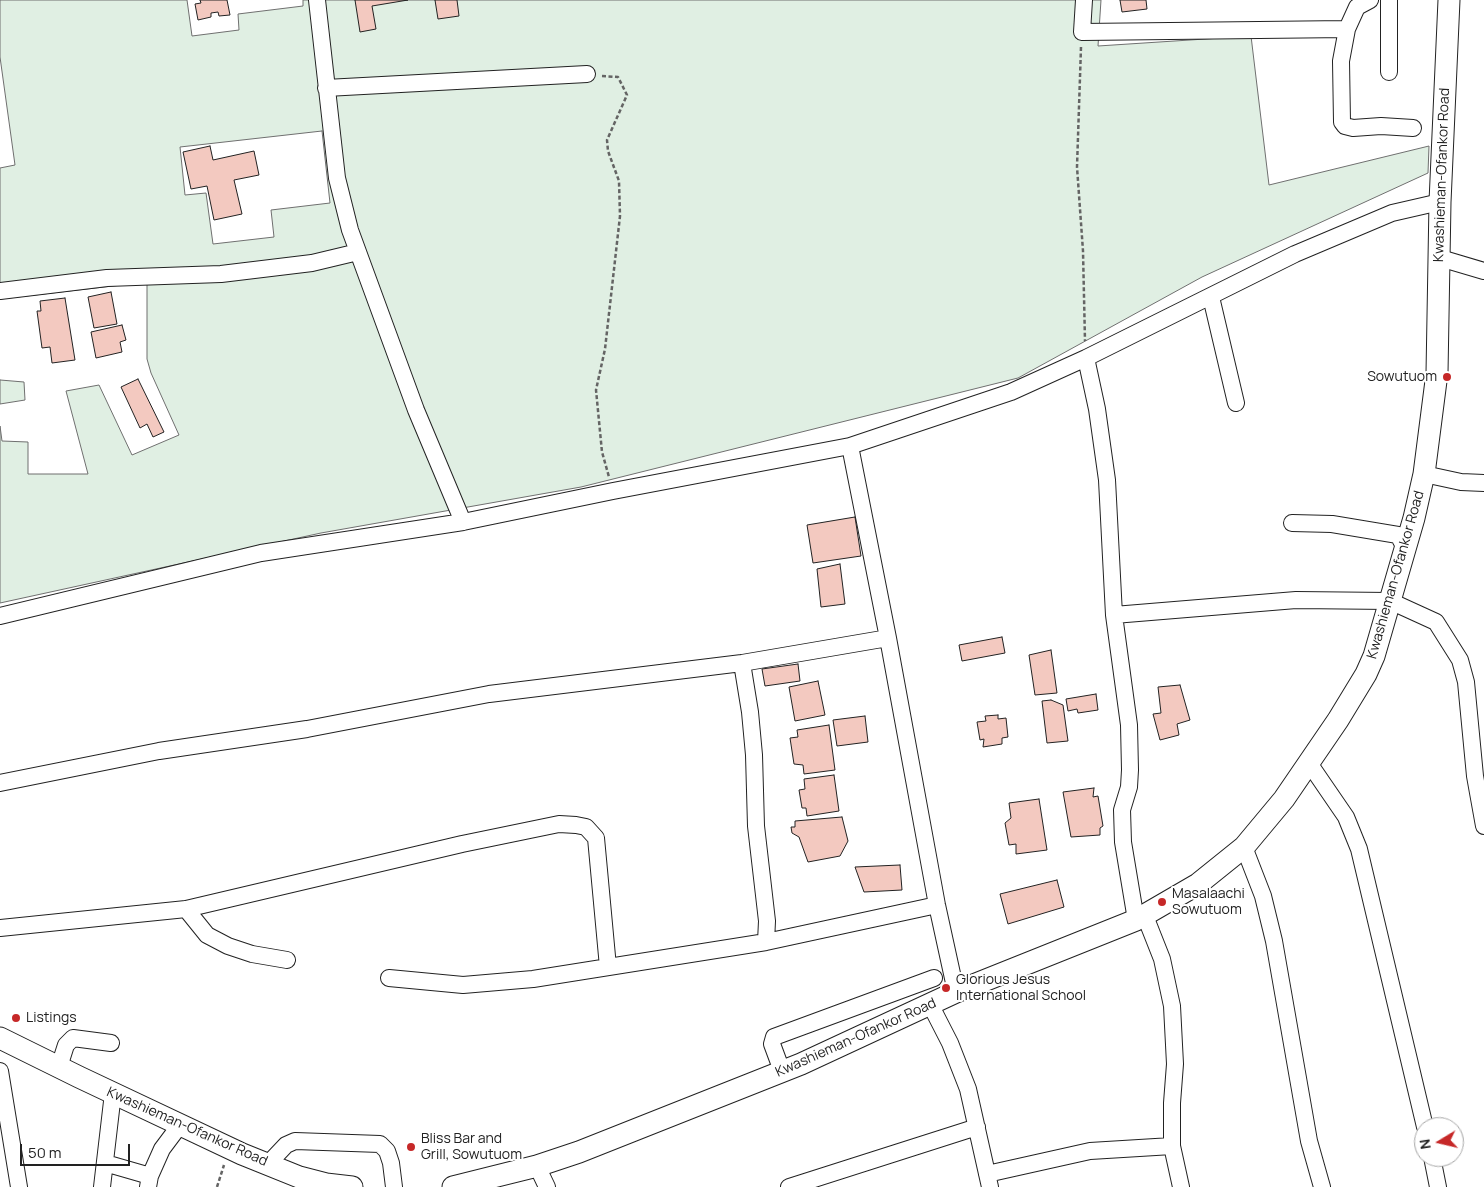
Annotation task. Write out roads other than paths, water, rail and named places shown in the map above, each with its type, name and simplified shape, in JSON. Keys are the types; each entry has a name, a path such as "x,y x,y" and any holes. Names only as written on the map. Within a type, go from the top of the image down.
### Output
{"main road":[{"name":"Kwashieman-Ofankor Road","path":"453,1187 537,1166 579,1152 782,1071 956,992 1141,918 1198,884 1244,847 1284,799 1366,674 1374,656 1390,601 1424,474 1437,374 1440,202 1449,0"},
{"name":"Kwashieman-Ofankor Road","path":"0,1038 59,1068 231,1148 279,1174 326,1186 352,1187"}],"street":[{"path":"317,0 337,178 350,230 416,410 463,522"},
{"path":"1084,0 1082,32 1347,29"},
{"path":"1370,0 1357,7 1347,29 1340,61 1342,122 1345,126 1413,128"},
{"path":"1389,0 1389,72"},
{"path":"326,88 587,74"},
{"path":"0,616 260,553 463,522 613,490 850,446 1010,392 1086,358 1295,254 1392,213 1440,202"},
{"path":"0,291 106,278 221,274 312,263 358,252"},
{"path":"1440,258 1484,271"},
{"path":"1210,297 1236,403"},
{"path":"1086,358 1097,409 1107,480 1114,615 1129,725 1130,770 1129,787 1122,810 1123,842 1141,918 1162,959 1172,1006 1175,1064 1172,1102 1172,1146 1182,1187"},
{"path":"850,446 888,638 937,905 956,992"},
{"path":"1424,474 1461,482 1484,483"},
{"path":"1292,524 1332,524 1398,534 1405,548"},
{"path":"1114,615 1296,600 1390,601 1436,622 1460,660 1466,682 1475,776 1484,826"},
{"path":"0,783 159,751 307,729 489,694 742,663 888,638"},
{"path":"742,663 750,712 754,755 756,826 767,921 766,942"},
{"path":"1308,763 1346,817 1359,849 1423,1117"},
{"path":"0,928 186,908 462,844 559,824 576,825 586,827 596,838 608,967"},
{"path":"1244,847 1264,896 1274,941 1309,1141 1322,1187"},
{"path":"389,978 463,985 487,984 766,942 937,905"},
{"path":"186,908 208,935 228,946 252,954 287,960"},
{"path":"782,1071 772,1044 774,1037 934,978"},
{"path":"930,1004 950,1043 968,1089 988,1181 1090,1151 1172,1146"},
{"path":"59,1068 66,1045 73,1038 111,1043"},
{"path":"0,1071 19,1187"},
{"path":"102,1187 113,1093"},
{"path":"105,1163 149,1182 162,1149 180,1125"},
{"path":"789,1187 977,1126"},
{"path":"279,1174 286,1145 295,1141 380,1144 387,1151 391,1163 394,1187"},
{"path":"537,1166 547,1187"},
{"path":"1434,1167 1438,1187"}],"place":[{"name":"Sowutuom","path":"1447,377"},
{"name":"Masalaachi Sowutuom","path":"1162,902"},
{"name":"Glorious Jesus International School","path":"946,988"},
{"name":"Listings","path":"16,1018"},
{"name":"Bliss Bar and Grill, Sowutuom","path":"411,1147"}]}
